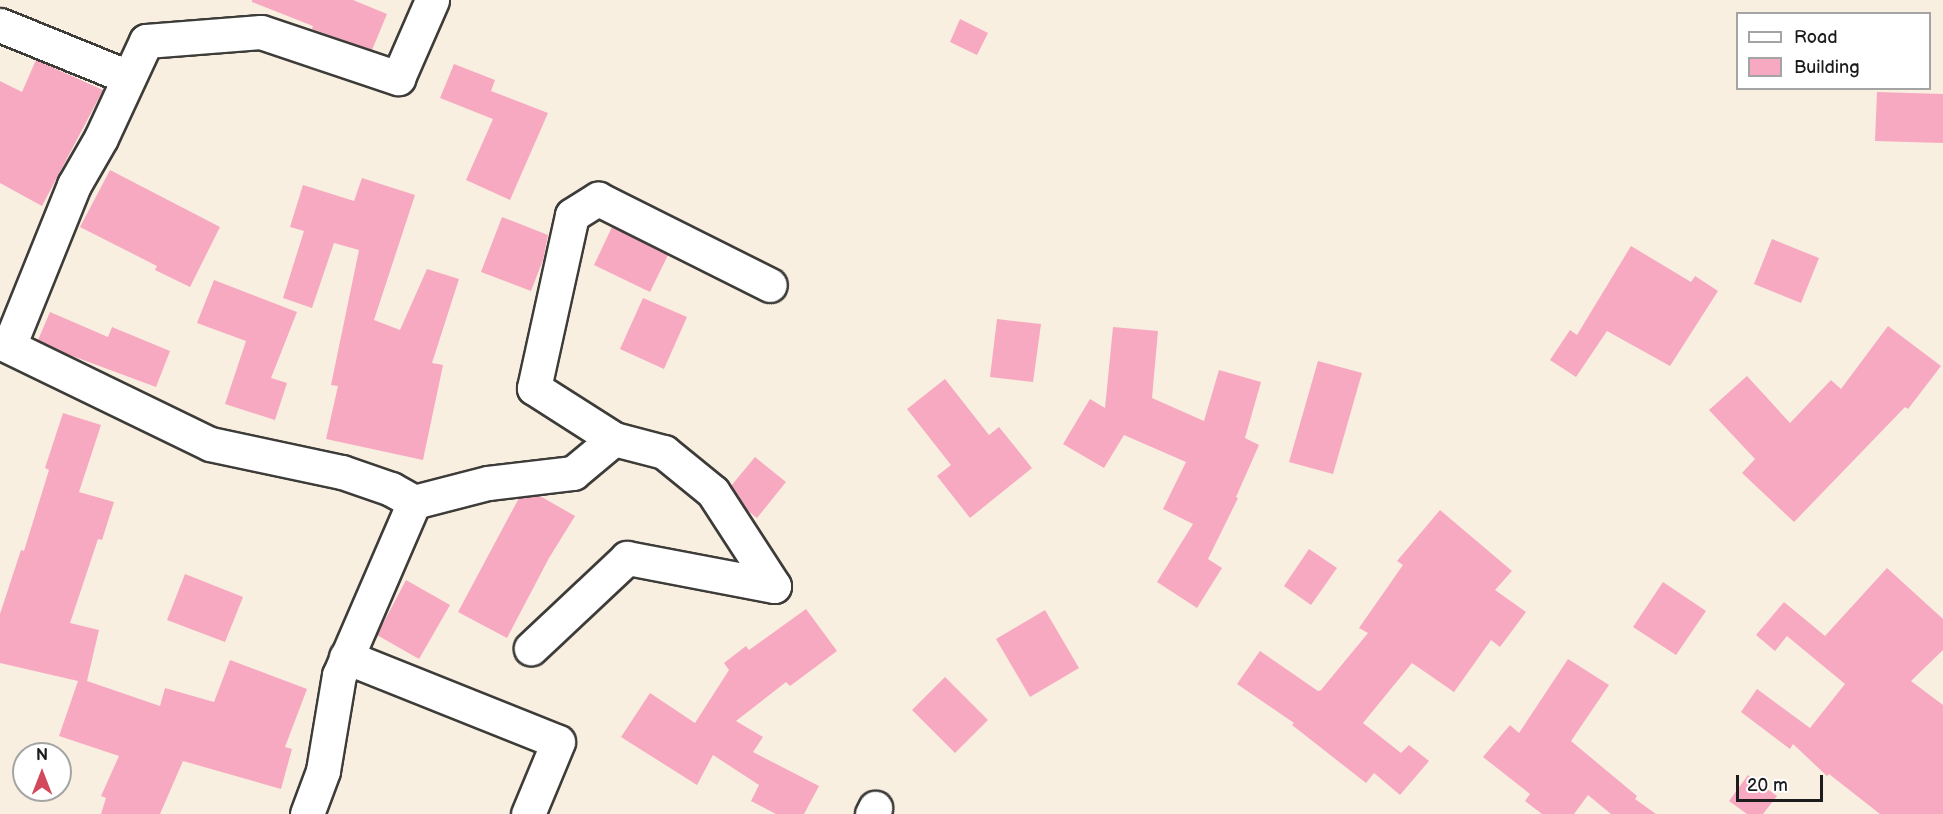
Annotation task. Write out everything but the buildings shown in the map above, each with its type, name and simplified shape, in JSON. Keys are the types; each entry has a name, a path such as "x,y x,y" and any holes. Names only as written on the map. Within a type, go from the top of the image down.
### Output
{"street":[{"path":"432,0 398,78 261,32 146,40 101,138 74,185 4,344 210,444 342,472 391,489 414,502 488,483 573,473 614,440"},
{"path":"0,25 128,77"},
{"path":"531,648 627,558 774,586 713,492 664,452 614,440 534,388 572,215 598,199 770,285"},
{"path":"307,814 323,771 339,675 414,502"},
{"path":"346,657 558,742 528,814"}]}
